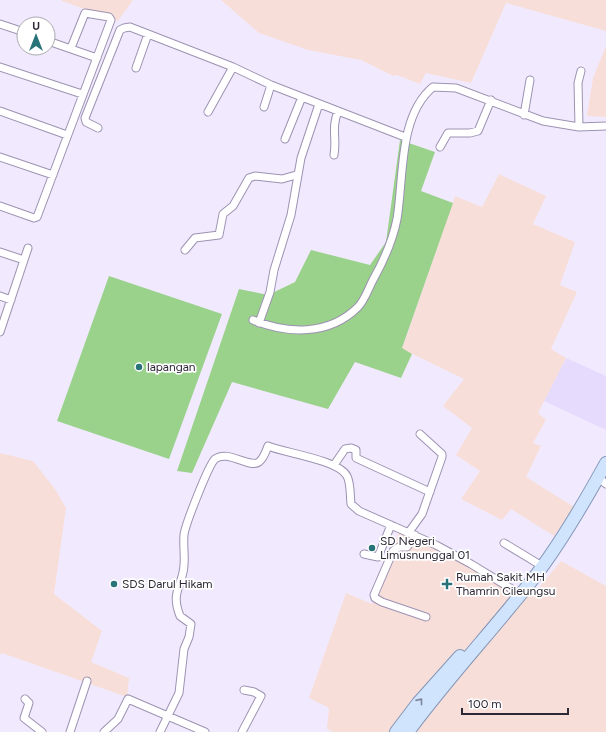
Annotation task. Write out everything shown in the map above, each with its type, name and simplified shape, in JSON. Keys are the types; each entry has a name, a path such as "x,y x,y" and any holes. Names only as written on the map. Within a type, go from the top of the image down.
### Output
{"main road":[{"path":"408,732 542,566 588,497 602,481 606,463"},
{"path":"396,732 445,670 504,612"}],"street":[{"path":"0,206 36,218 82,94 111,23 108,17 85,13 71,48"},
{"path":"0,24 16,29"},
{"path":"98,128 86,122 85,118 120,30 124,28 134,28 233,67 271,85 405,137"},
{"path":"136,68 148,34"},
{"path":"56,43 97,58"},
{"path":"0,67 82,94"},
{"path":"208,112 233,67"},
{"path":"579,127 578,83 581,71"},
{"path":"524,115 530,80"},
{"path":"264,107 271,85"},
{"path":"319,104 296,175 291,215 274,270 270,292 256,321 305,331 321,328 340,320 358,307 383,262 397,220 405,137 425,94 433,87 456,88 543,121 579,127 606,126"},
{"path":"285,139 302,97"},
{"path":"440,147 448,133 470,133 478,131 491,100"},
{"path":"0,111 67,135"},
{"path":"334,155 336,147 333,130 338,111"},
{"path":"0,156 53,175"},
{"path":"185,250 195,238 219,235 223,214 233,206 249,178 255,176 282,179 296,175"},
{"path":"0,332 28,248"},
{"path":"0,252 24,260"},
{"path":"0,296 11,300"},
{"path":"420,434 442,454 422,514 412,533 407,547 399,547 393,551 374,595 375,598 382,602 426,618"},
{"path":"160,732 179,693 184,649 191,628 188,620 180,616 176,603 177,591 184,566 184,536 186,525 200,492 208,467 215,458 224,456 253,463 258,462 268,446 279,451 295,453 334,465 347,477 351,504 359,511 412,533 472,564 520,594"},
{"path":"334,465 345,449 351,448 356,450 356,458 430,492"},
{"path":"364,554 374,558 378,557 391,525"},
{"path":"504,543 542,566"},
{"path":"70,732 87,682"},
{"path":"242,732 260,696 254,692 244,690"},
{"path":"25,699 29,703 24,718 42,732"},
{"path":"104,732 118,719 128,699 205,732"}],"shaded area":[{"path":"62,0 133,0 118,21"},
{"path":"221,0 606,0 606,31 506,3 471,83 426,73 420,84 397,75 393,76 361,60 308,50 259,33"},
{"path":"606,46 606,117 587,116 593,78"},
{"path":"499,174 546,196 533,224 575,242 560,285 577,292 551,349 566,358 538,413 546,420 533,443 541,446 526,477 574,507 554,536 511,509 502,520 461,499 480,471 456,455 472,428 443,406 464,379 402,349 455,196 482,207"},
{"path":"566,358 606,376 606,430 544,401"},
{"path":"0,453 33,461 55,489 66,508 54,594 102,631 91,662 129,678 127,697 2,653 0,655"},
{"path":"399,532 415,532 526,593 533,595 561,561 606,586 606,732 333,732 327,729 329,708 309,698 346,593 372,604"}],"green space":[{"path":"400,140 435,152 421,191 453,203 402,348 412,354 401,378 355,362 328,409 232,382 192,473 177,471 239,289 268,295 295,282 311,250 370,265 386,242"},
{"name":"lapangan","path":"109,276 222,314 169,459 57,421"}],"place":[{"name":"lapangan","path":"139,367"},
{"name":"SD Negeri Limusnunggal 01","path":"372,548"},
{"name":"SDS Darul Hikam","path":"114,584"},
{"name":"Rumah Sakit MH Thamrin Cileungsu","path":"447,584"}]}
